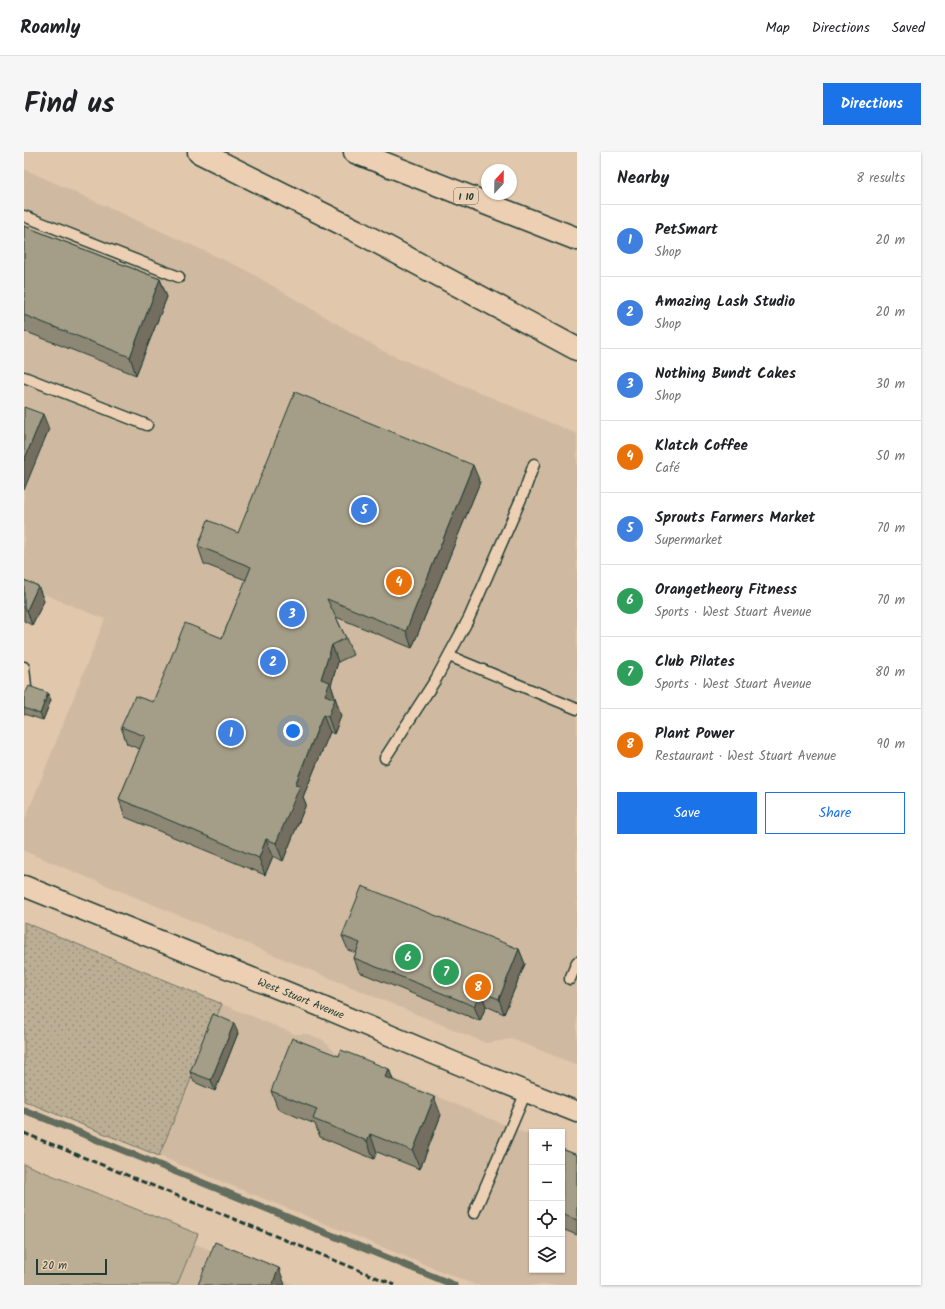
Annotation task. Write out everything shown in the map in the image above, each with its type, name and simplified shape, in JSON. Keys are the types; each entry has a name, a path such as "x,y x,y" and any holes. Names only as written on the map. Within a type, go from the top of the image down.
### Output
{"highway":[{"path":"199,152 355,230 577,349"},
{"name":"I 10","path":"355,152 577,239"}],"street":[{"name":"West Stuart Avenue","path":"24,886 289,993 577,1112"}],"lane":[{"path":"24,216 179,277"},
{"path":"24,377 147,425"},
{"path":"385,758 426,696 469,618 524,492 534,464"},
{"path":"449,656 577,709"},
{"path":"24,667 26,687 24,694"},
{"path":"570,979 577,962"},
{"path":"474,1213 526,1092"}],"shaded area":[{"path":"24,169 244,269 385,352 577,434 577,1065 512,1039 486,1043 24,851 24,822 105,619 24,586"},
{"path":"24,922 222,1004 159,1156 24,1101"},
{"path":"222,1004 295,1034 308,1034 323,1040 338,1055 529,1135 529,1273 565,1273 565,1151 577,1156 577,1285 475,1285 159,1156"},
{"path":"24,1164 198,1234 177,1285 24,1285"},
{"path":"193,1243 294,1285 177,1285"}],"building":[{"path":"24,226 160,279 130,357 24,315"},
{"path":"295,392 473,465 406,631 327,599 346,638 332,645 321,679 330,682 325,695 335,699 328,717 323,715 295,785 300,786 276,843 266,839 259,858 119,799 145,736 121,727 135,696 153,702 185,623 222,638 251,567 198,546 208,520 238,533"},
{"path":"24,407 43,414 24,461"},
{"path":"24,580 38,586 27,610 24,608"},
{"path":"29,686 48,693 40,714 24,708 24,693"},
{"path":"362,886 519,949 499,999 481,992 474,1006 354,958 360,943 342,936"},
{"path":"213,1014 234,1023 211,1080 190,1072"},
{"path":"292,1038 339,1056 341,1050 389,1069 385,1077 434,1097 413,1151 370,1134 367,1141 313,1119 317,1109 271,1091"},
{"path":"565,1150 577,1155 577,1220 565,1215"},
{"path":"215,1242 279,1268 272,1285 198,1285"}],"waterway":[{"path":"24,1110 454,1285"}],"railway":[{"path":"24,1133 395,1285"}],"place":[{"name":"Sprouts Farmers Market","path":"364,510"},
{"name":"Klatch Coffee","path":"399,582"},
{"name":"Nothing Bundt Cakes","path":"292,614"},
{"name":"Amazing Lash Studio","path":"273,662"},
{"name":"PetSmart","path":"231,733"},
{"name":"Orangetheory Fitness","path":"408,957"},
{"name":"Club Pilates","path":"446,972"},
{"name":"Plant Power","path":"478,987"}]}
